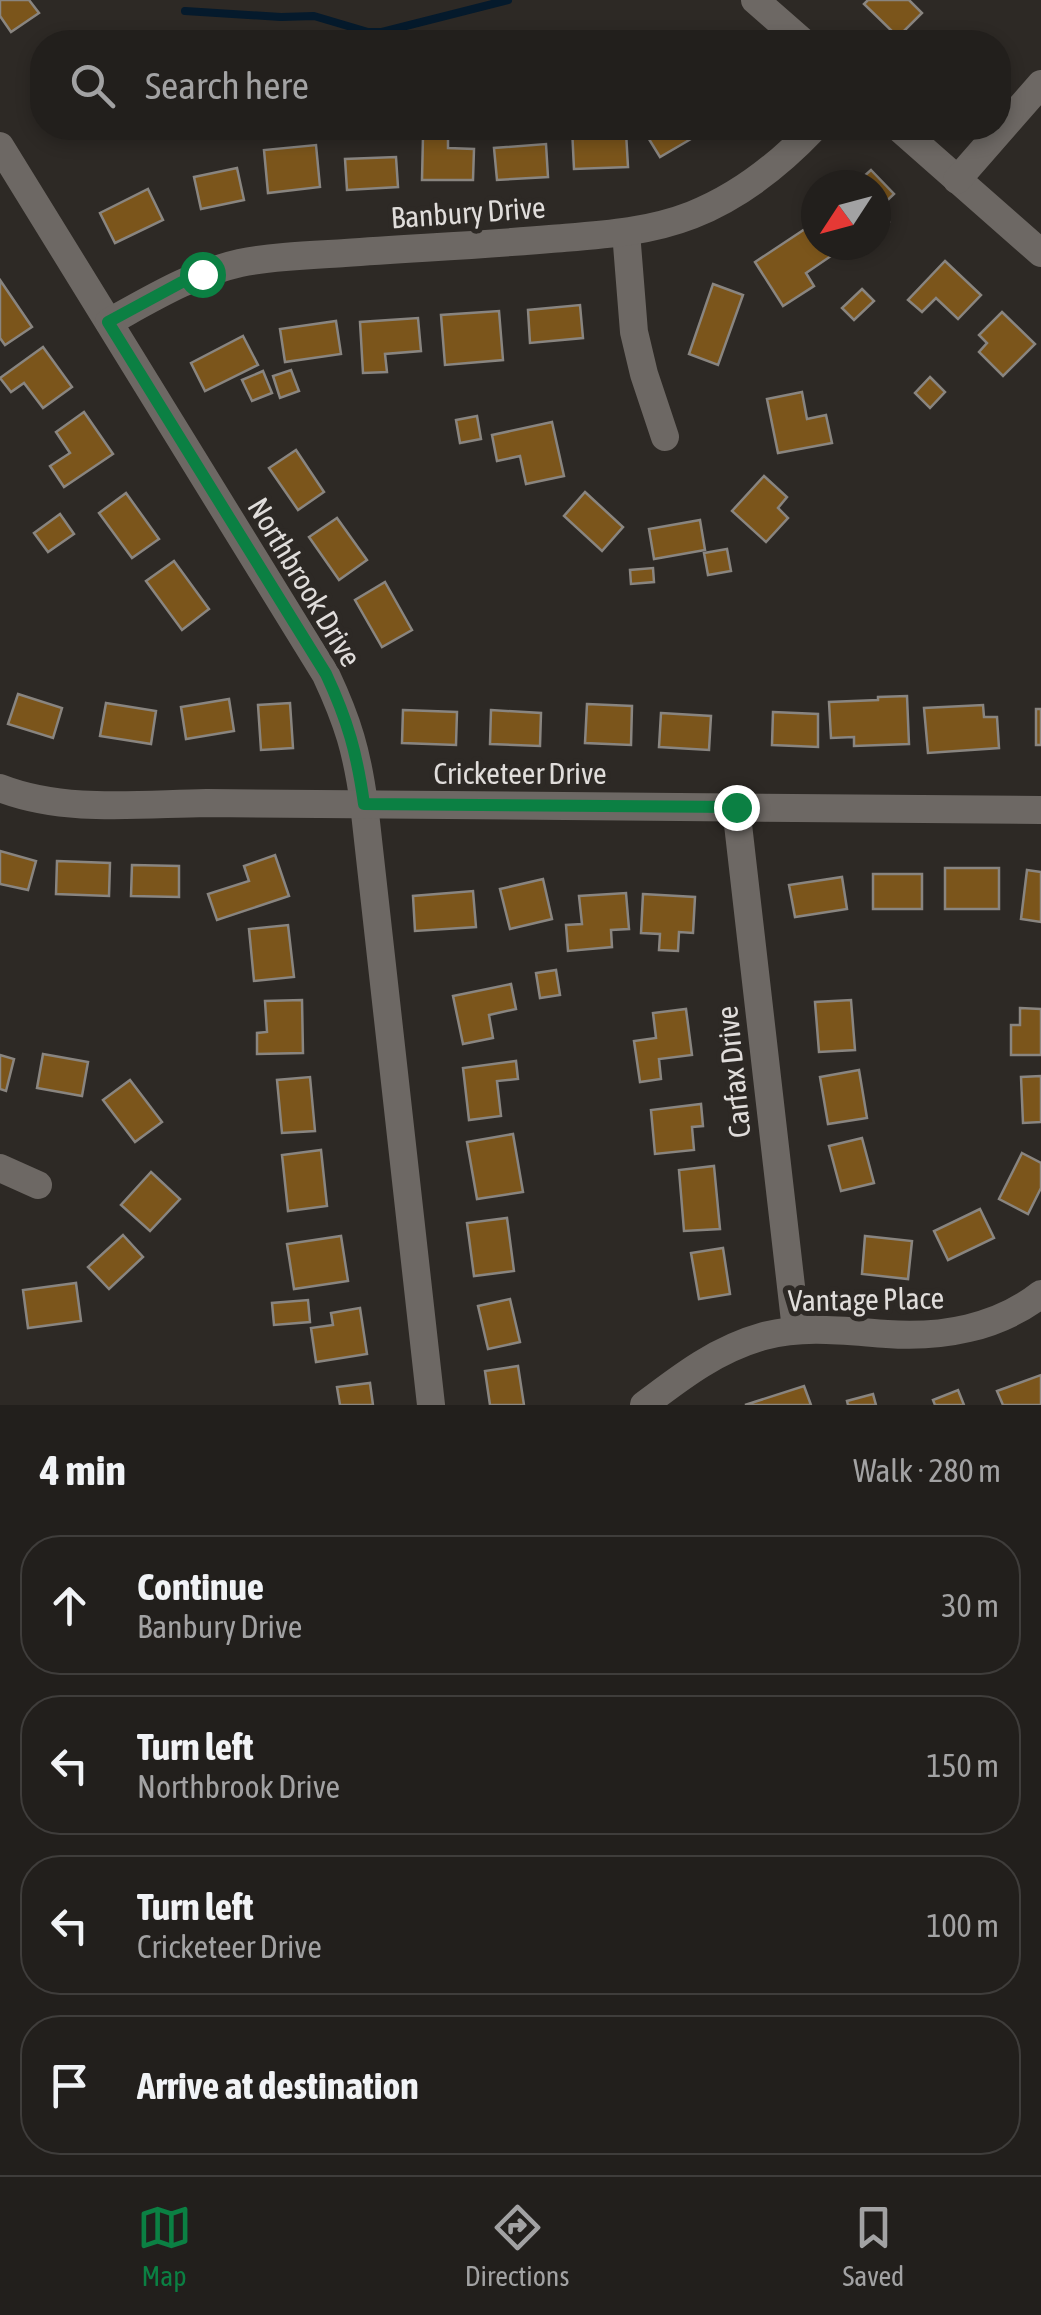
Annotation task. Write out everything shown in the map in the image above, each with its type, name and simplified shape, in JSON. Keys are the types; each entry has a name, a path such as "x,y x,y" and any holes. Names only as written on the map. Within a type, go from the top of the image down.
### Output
{"street":[{"path":"755,0 789,30"},
{"path":"1011,118 1041,84"},
{"name":"Banbury Drive","path":"108,322 182,282 242,263 646,229 691,215 734,195 802,140"},
{"path":"912,140 1041,253"},
{"path":"957,180 992,140"},
{"name":"Northbrook Drive","path":"0,146 326,674 344,714 357,756 364,804 431,1405"},
{"path":"626,232 634,332 665,437"},
{"name":"Cricketeer Drive","path":"0,788 66,803 1041,810"},
{"name":"Carfax Drive","path":"736,807 796,1330"},
{"path":"0,1168 38,1185"},
{"name":"Vantage Place","path":"644,1405 686,1372 728,1348 766,1336 830,1328 933,1334 999,1320 1041,1294"}],"building":[{"path":"0,0 29,0 39,13 11,32 0,16"},
{"path":"868,0 909,0 922,13 905,30 891,30 864,4"},
{"path":"423,140 448,140 448,148 474,149 473,180 422,180"},
{"path":"573,140 626,140 628,167 574,169"},
{"path":"650,140 689,140 660,157"},
{"path":"546,144 548,177 497,180 494,148"},
{"path":"316,145 320,187 268,193 264,150"},
{"path":"396,157 398,187 347,190 345,159"},
{"path":"237,168 244,200 201,209 194,177"},
{"path":"148,189 163,220 115,243 100,213"},
{"path":"801,232 801,260 825,260 806,273 814,286 783,306 755,262"},
{"path":"945,261 981,295 958,319 936,298 922,312 908,300"},
{"path":"0,280 32,327 5,345 0,338"},
{"path":"713,284 743,295 718,365 689,354"},
{"path":"862,289 874,301 854,320 842,308"},
{"path":"580,305 583,338 530,343 528,310"},
{"path":"499,311 503,360 445,365 441,315"},
{"path":"1002,312 1035,344 1003,376 979,352 987,343 979,335"},
{"path":"418,318 421,351 385,354 387,372 363,373 360,322"},
{"path":"336,321 341,354 285,362 280,329"},
{"path":"243,336 258,365 205,391 191,363"},
{"path":"43,347 72,387 43,408 24,383 11,392 0,378"},
{"path":"291,370 299,391 280,398 273,376"},
{"path":"263,371 272,393 252,401 242,380"},
{"path":"930,377 945,392 930,408 915,393"},
{"path":"802,392 807,419 826,415 832,443 778,453 767,399"},
{"path":"84,412 113,454 64,487 50,466 70,453 56,432"},
{"path":"477,416 481,439 460,443 456,420"},
{"path":"552,422 564,476 526,484 520,456 497,461 492,435"},
{"path":"296,450 324,492 298,510 269,468"},
{"path":"764,476 787,497 778,508 788,518 766,542 732,511"},
{"path":"585,492 623,527 602,551 564,516"},
{"path":"126,493 159,539 132,558 99,513"},
{"path":"60,514 74,534 48,552 34,533"},
{"path":"337,518 367,560 339,580 309,537"},
{"path":"700,520 705,550 654,559 649,529"},
{"path":"727,549 731,571 708,575 704,553"},
{"path":"174,561 209,609 182,630 146,581"},
{"path":"653,568 654,582 631,584 630,570"},
{"path":"385,582 412,630 382,647 355,600"},
{"path":"18,694 62,708 53,738 8,724"},
{"path":"907,696 909,744 854,746 854,737 831,738 829,702"},
{"path":"229,699 234,731 186,739 181,707"},
{"path":"106,703 156,711 151,744 100,736"},
{"path":"290,703 293,748 261,750 258,705"},
{"path":"587,704 632,706 631,745 585,743"},
{"path":"983,705 984,717 997,717 999,748 928,753 924,708"},
{"path":"1036,709 1041,709 1041,745 1036,745"},
{"path":"403,710 457,712 456,745 402,743"},
{"path":"491,710 541,713 540,746 490,744"},
{"path":"773,712 818,714 818,747 772,745"},
{"path":"661,713 711,716 709,750 659,747"},
{"path":"0,851 36,861 28,890 0,884"},
{"path":"275,855 289,896 217,920 208,894 249,881 244,866"},
{"path":"57,861 110,863 109,896 56,894"},
{"path":"132,865 179,866 179,897 131,896"},
{"path":"945,868 999,868 999,909 945,909"},
{"path":"1027,870 1041,872 1041,922 1021,919"},
{"path":"873,874 922,874 922,909 873,909"},
{"path":"842,877 847,909 795,917 789,885"},
{"path":"543,879 552,919 510,929 500,889"},
{"path":"473,891 476,927 415,931 413,896"},
{"path":"626,893 629,929 611,930 612,947 568,951 566,925 582,924 579,896"},
{"path":"643,894 695,897 693,933 679,932 678,951 659,950 660,934 641,933"},
{"path":"288,925 294,977 254,981 249,929"},
{"path":"556,970 560,995 540,998 536,973"},
{"path":"511,984 516,1009 489,1015 493,1038 463,1044 453,996"},
{"path":"302,1000 303,1053 257,1054 257,1033 267,1032 265,1001"},
{"path":"851,1000 855,1050 819,1052 815,1002"},
{"path":"1020,1008 1041,1009 1041,1055 1011,1055 1011,1025 1020,1025"},
{"path":"686,1009 692,1055 659,1059 661,1079 640,1082 634,1041 656,1038 653,1013"},
{"path":"43,1054 88,1062 82,1096 37,1088"},
{"path":"0,1055 14,1059 6,1091 0,1089"},
{"path":"516,1061 518,1079 497,1081 501,1116 469,1120 463,1068"},
{"path":"859,1070 867,1118 828,1124 820,1077"},
{"path":"1041,1076 1041,1122 1023,1123 1021,1077"},
{"path":"310,1077 315,1131 282,1133 277,1080"},
{"path":"130,1080 162,1122 135,1142 103,1100"},
{"path":"701,1104 703,1126 692,1127 694,1150 655,1154 651,1110"},
{"path":"513,1134 523,1192 477,1199 467,1142"},
{"path":"862,1138 874,1183 841,1191 829,1146"},
{"path":"321,1150 327,1206 288,1211 282,1155"},
{"path":"1022,1153 1041,1163 1041,1188 1028,1214 999,1199"},
{"path":"714,1166 720,1229 684,1231 679,1170"},
{"path":"151,1172 180,1199 150,1231 121,1205"},
{"path":"980,1209 994,1238 948,1260 934,1231"},
{"path":"507,1218 514,1271 474,1276 467,1223"},
{"path":"123,1235 143,1257 109,1289 88,1267"},
{"path":"341,1236 348,1281 294,1289 287,1244"},
{"path":"865,1236 912,1241 908,1279 862,1274"},
{"path":"723,1248 730,1294 699,1299 691,1253"},
{"path":"76,1283 81,1321 28,1328 23,1290"},
{"path":"510,1299 520,1342 488,1349 478,1306"},
{"path":"308,1300 310,1322 274,1325 272,1303"},
{"path":"360,1308 367,1354 316,1362 311,1328 333,1325 331,1313"},
{"path":"518,1366 524,1405 490,1405 485,1371"},
{"path":"1041,1375 1041,1405 1003,1405 997,1391"},
{"path":"370,1383 373,1405 340,1405 337,1387"},
{"path":"804,1386 811,1405 745,1405"},
{"path":"958,1390 964,1405 935,1405 933,1400"},
{"path":"873,1394 876,1405 848,1405 847,1401"}],"waterway":[{"path":"390,30 508,0"},
{"path":"185,11 314,16 361,30"}],"route":[{"path":"202,274 108,322 326,674 357,756 364,804 736,807"}]}
